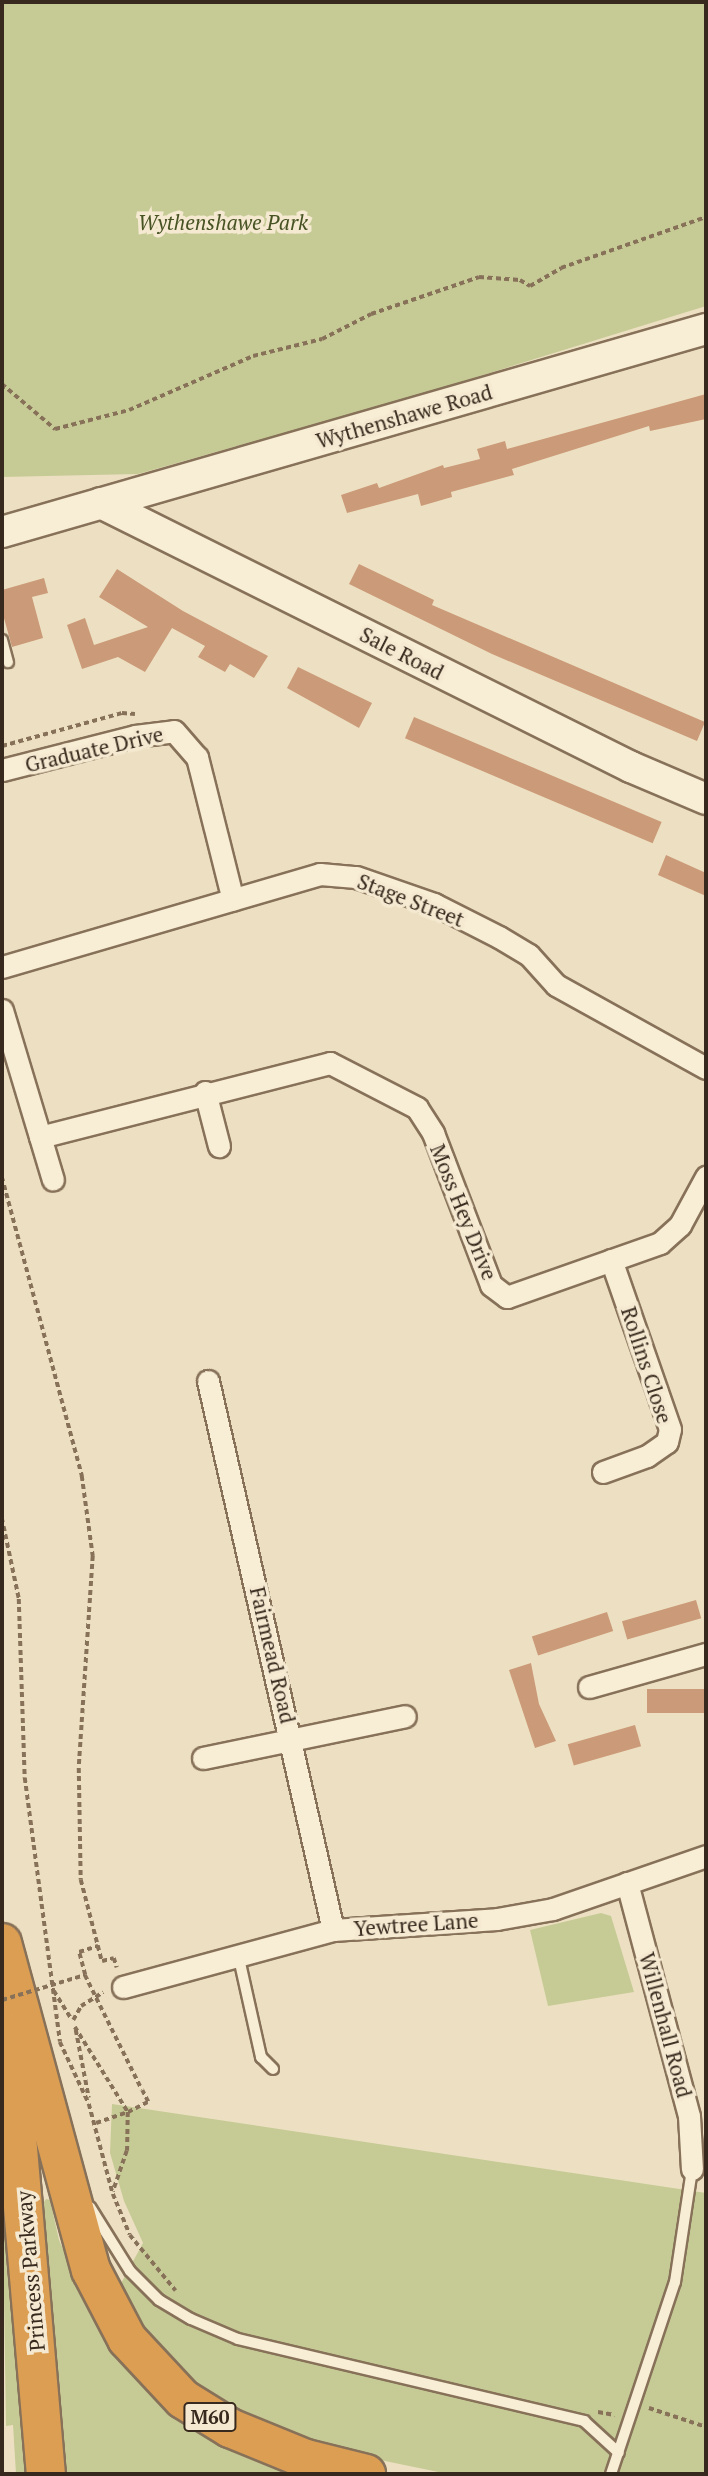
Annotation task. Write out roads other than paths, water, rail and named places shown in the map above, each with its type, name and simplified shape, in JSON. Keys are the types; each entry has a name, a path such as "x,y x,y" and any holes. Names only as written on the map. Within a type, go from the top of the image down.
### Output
{"highway":[{"path":"2,1943 53,2133"},
{"name":"Princess Parkway","path":"2,1943 46,2474"},
{"name":"M60","path":"53,2133 101,2293 144,2361 206,2414 279,2449 366,2474"}],"main road":[{"name":"Wythenshawe Road","path":"2,532 706,328"},
{"name":"Wythenshawe Road","path":"2,516 101,503"},
{"name":"Sale Road","path":"101,503 631,767 706,799"}],"street":[{"name":"Graduate Drive","path":"2,770 135,736 174,731 197,757 233,900"},
{"name":"Stage Street","path":"2,967 320,874 356,877 434,904 529,955 556,985 706,1068"},
{"path":"2,1010 52,1180"},
{"name":"Moss Hey Drive","path":"40,1137 205,1092 330,1063 418,1108 433,1133 491,1285 507,1297 660,1243 680,1225 706,1177"},
{"path":"205,1092 219,1146"},
{"name":"Rollins Close","path":"603,1472 647,1456 667,1442 670,1429 611,1260"},
{"name":"Fairmead Road","path":"208,1381 293,1740 333,1930"},
{"path":"589,1688 706,1654"},
{"path":"203,1758 405,1716"},
{"name":"Yewtree Lane","path":"123,1987 333,1930 497,1919 553,1909 706,1856"},
{"name":"Willenhall Road","path":"627,1883 698,2115 692,2169"}],"lane":[{"path":"2,640 8,662"},
{"path":"238,1954 261,2057 273,2069"},
{"path":"53,2133 130,2271 159,2300 191,2319 238,2339 584,2421 619,2453"},
{"path":"611,2474 637,2403 675,2282 692,2169"}],"park label":[{"name":"Wythenshawe Park","path":"223,222"}]}
